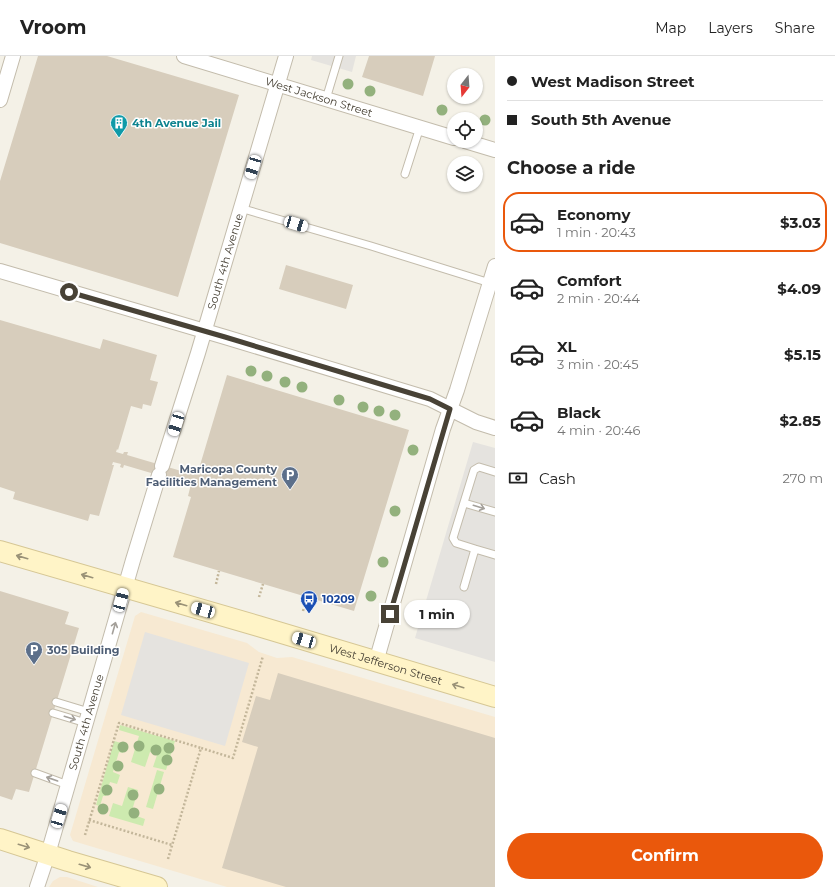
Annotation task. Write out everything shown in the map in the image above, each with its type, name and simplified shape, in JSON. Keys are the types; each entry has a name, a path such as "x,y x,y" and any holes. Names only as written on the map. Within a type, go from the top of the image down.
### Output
{"main road":[{"name":"West Jefferson Street","path":"0,551 495,697"},
{"path":"0,839 157,887"}],"street":[{"path":"0,100 13,56"},
{"name":"West Jackson Street","path":"184,56 447,136"},
{"name":"South 4th Avenue","path":"37,887 88,718 125,587 204,331 286,56"},
{"path":"483,147 495,150"},
{"path":"376,662 450,409 495,266"},
{"path":"0,272 430,399 476,422 495,428"}],"lane":[{"path":"326,99 339,56"},
{"path":"405,174 420,127"},
{"path":"240,208 490,283"},
{"path":"495,472 479,467 474,470 453,538 456,543 495,555"},
{"path":"464,503 495,512"},
{"path":"464,587 475,549"},
{"path":"56,702 88,718"},
{"path":"53,713 88,718"},
{"path":"35,773 68,785"}],"path":[{"path":"216,584 219,571"},
{"path":"259,597 262,584"},
{"path":"303,610 307,597"},
{"path":"85,835 119,723 233,758 263,656"},
{"path":"168,859 201,748"},
{"path":"89,820 172,845"}],"shaded area":[{"path":"312,56 356,56 352,72 311,60"},
{"path":"473,442 495,448 495,662 415,638"},
{"path":"141,612 247,643 259,652 277,658 292,657 495,717 495,887 227,887 73,841 70,835 135,616"},
{"path":"145,632 249,663 225,746 121,715"},
{"path":"60,877 67,877 98,887 49,887 53,881"}],"green space":[{"path":"120,725 175,741 166,770 153,767 157,755 150,752 145,767 131,762 139,736 119,730"},
{"path":"114,741 125,744 123,753 119,752 113,772 120,775 117,784 110,782 106,796 103,796 100,806 96,805"},
{"path":"157,770 164,772 153,809 146,807"},
{"path":"128,787 138,790 131,814 145,819 143,826 109,816 113,803 122,806"}],"building":[{"name":"4th Avenue Jail","path":"38,56 107,56 239,95 178,297 0,243 0,181"},
{"path":"369,56 435,56 423,96 362,77"},
{"path":"286,265 353,285 346,309 279,289"},
{"name":"Maricopa County Facilities Management","path":"0,320 100,349 103,339 157,355 150,380 158,382 151,406 143,404 142,409 131,406 118,450 117,449 116,452 123,454 124,452 128,452 127,455 188,473 189,470 193,471 192,475 194,475 195,471 198,472 227,375 409,430 354,611 173,557 191,497 188,496 191,484 189,484 188,487 184,486 185,483 124,465 123,468 120,467 121,464 113,462 112,465 114,465 99,516 90,514 88,521 13,499 15,492 0,487"},
{"name":"305 Building","path":"0,591 69,612 65,624 79,628 29,792 16,789 12,800 0,796"},
{"path":"278,673 495,738 495,887 286,887 222,868 258,747 242,742 256,696 270,700"}],"place":[{"name":"4th Avenue Jail","path":"119,138"},
{"name":"Maricopa County Facilities Management","path":"290,490"},
{"name":"10209","path":"309,614"},
{"name":"305 Building","path":"34,665"}],"route":[{"path":"69,292 430,399 450,409 390,614"}]}
